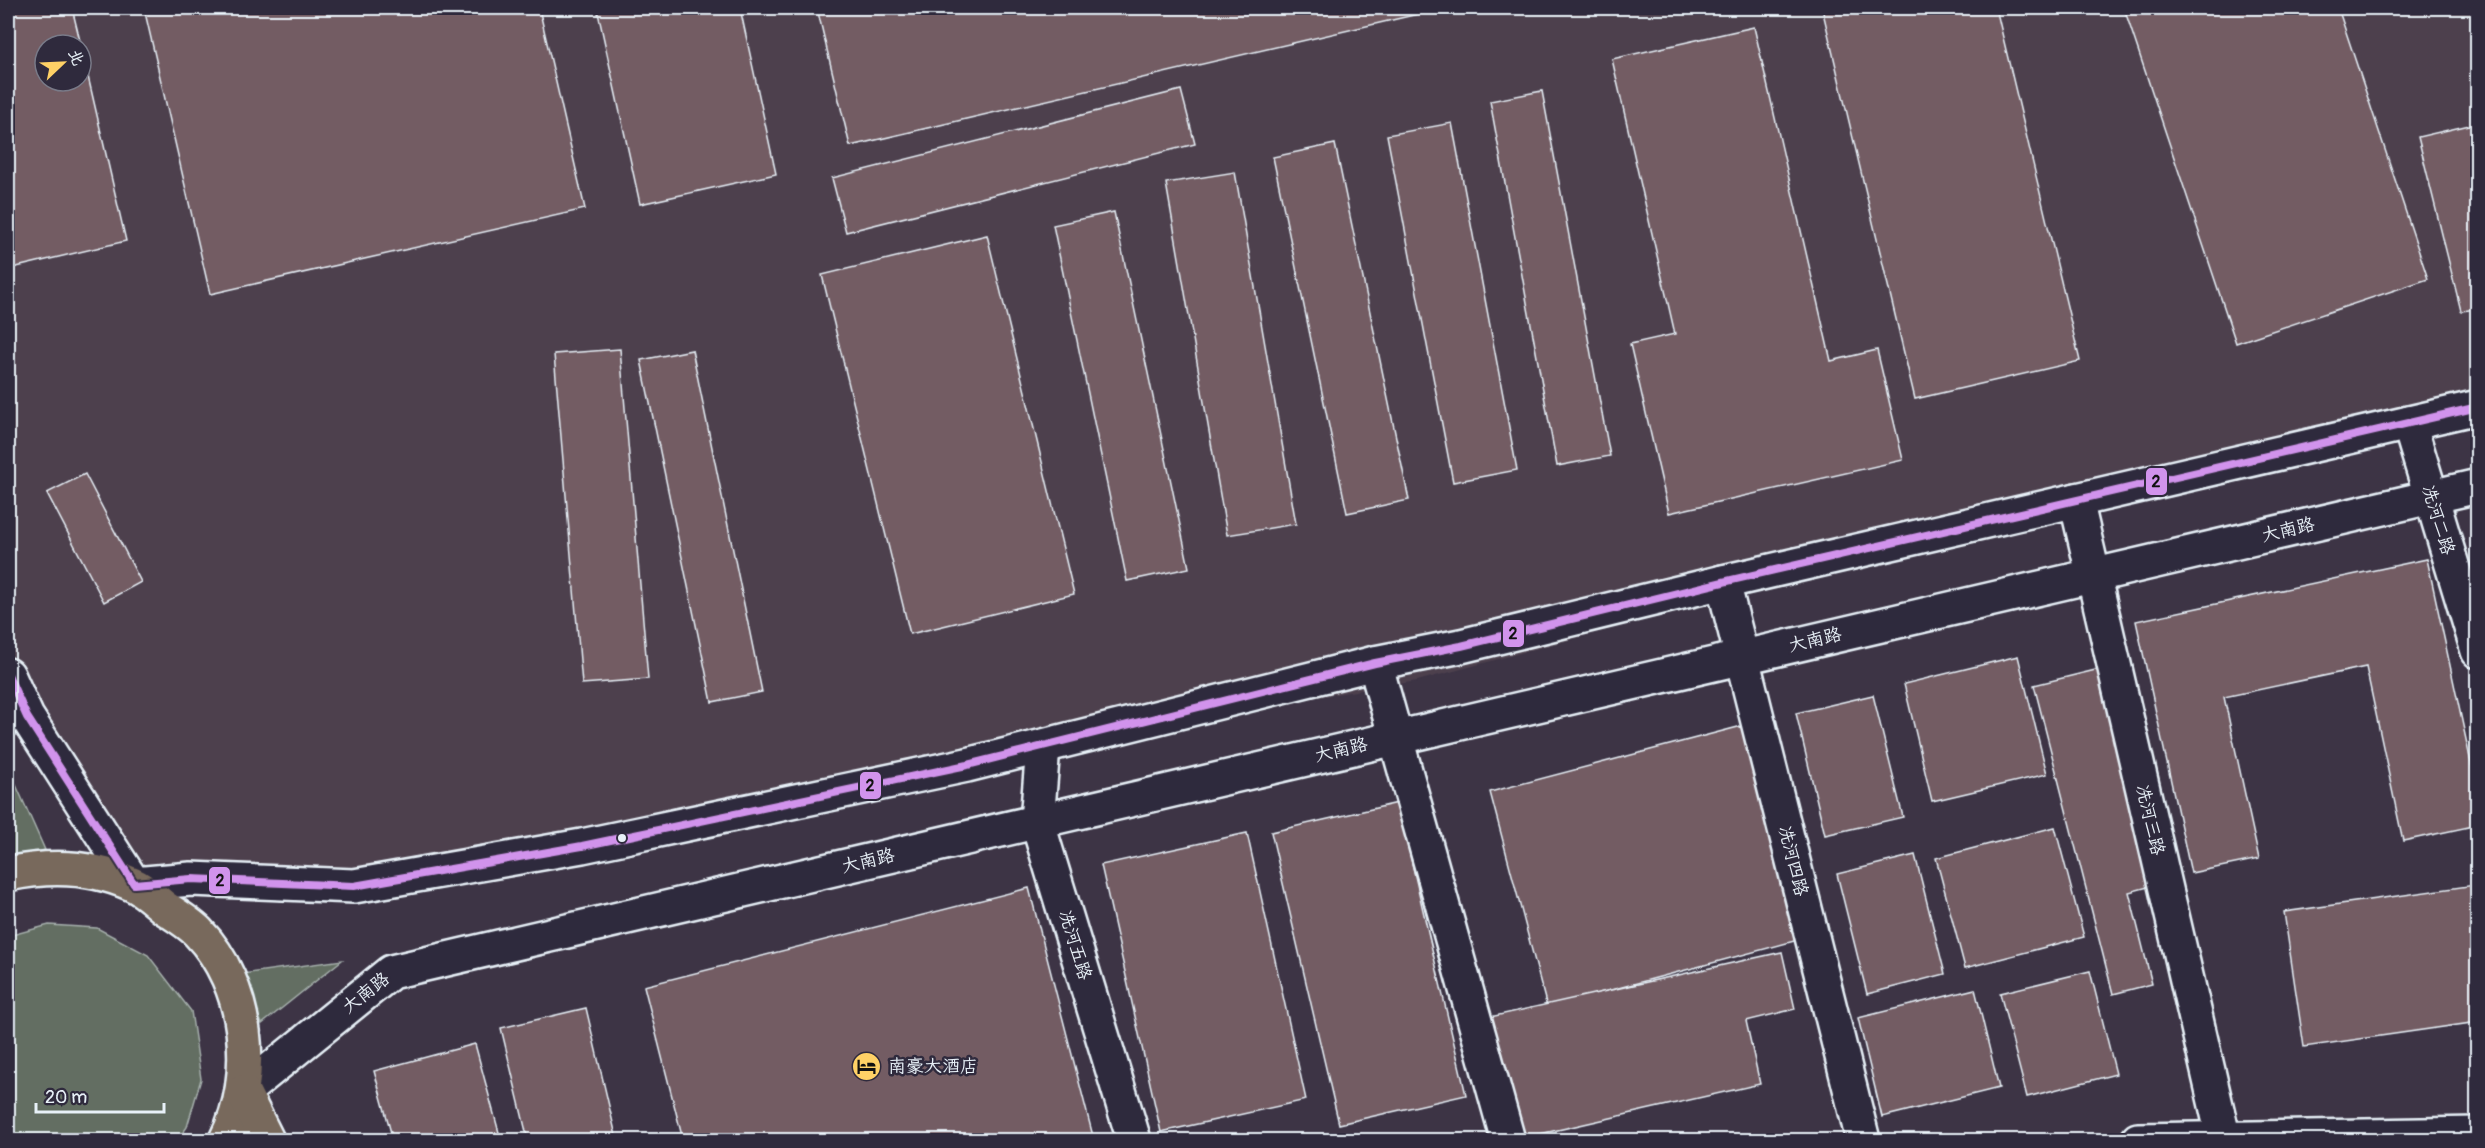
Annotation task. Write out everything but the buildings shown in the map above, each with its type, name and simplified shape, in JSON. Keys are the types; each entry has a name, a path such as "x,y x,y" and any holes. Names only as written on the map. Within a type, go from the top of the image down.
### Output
{"main road":[{"path":"8,874 34,868 68,867 100,873 134,884 198,932 218,960 234,994 242,1019 246,1057 243,1092 226,1140"},
{"path":"243,1092 267,1140"}],"street":[{"path":"8,675 27,717 134,884 191,879 354,886 582,846 1043,747 1375,663 1461,646 1723,582 2478,407"},
{"name":"冼河二路","path":"2409,423 2478,651"},
{"name":"大南路","path":"243,1092 391,972 2478,486"},
{"name":"冼河三路","path":"2076,500 2224,1140"},
{"name":"冼河四路","path":"1723,582 1863,1140"},
{"path":"1375,663 1508,1140"},
{"name":"冼河五路","path":"1043,747 1037,821 1134,1140"},
{"path":"2138,1140 2478,1134"}],"shaded area":[{"path":"8,8 2477,8 2477,407 2170,478 1417,681 1015,746 354,886 134,884 8,675"}],"green space":[{"path":"8,767 45,850 8,860"},
{"path":"49,925 97,928 148,955 191,1011 201,1079 187,1127 178,1140 8,1140 8,936"},
{"path":"342,960 262,1024 242,974"}],"transit line":[{"name":"2","path":"8,675 27,717 134,884 191,879 354,886 582,846 967,765 1375,663 1461,646 1723,582 2478,407"}],"place":[{"name":"南豪大酒店","path":"867,1066"}]}
